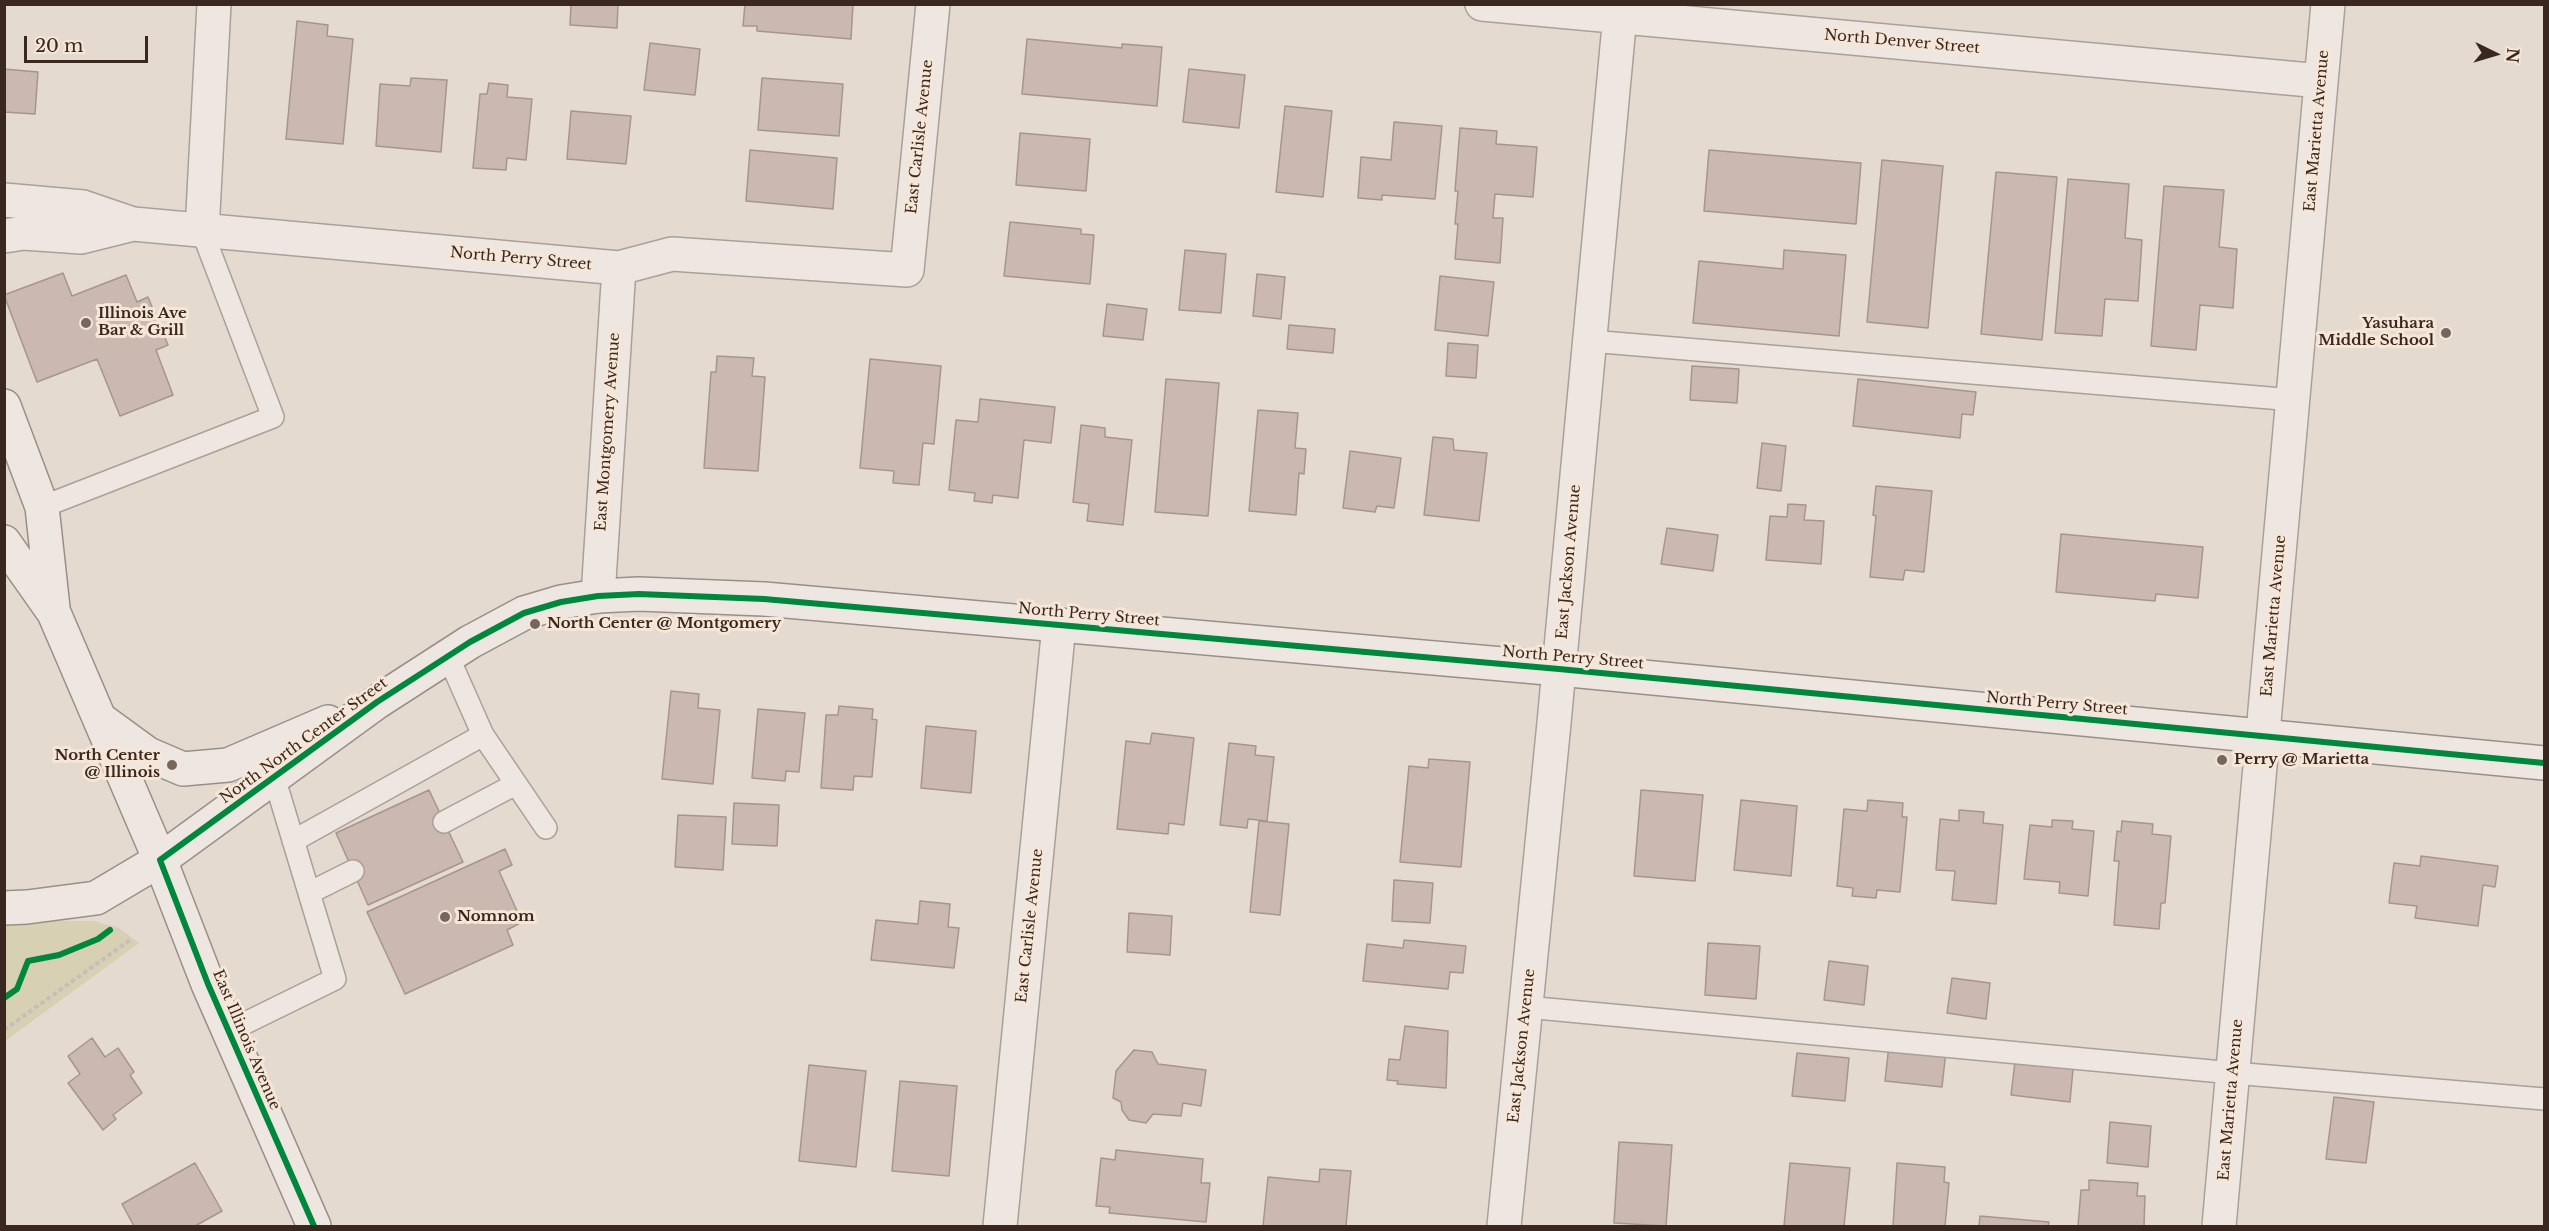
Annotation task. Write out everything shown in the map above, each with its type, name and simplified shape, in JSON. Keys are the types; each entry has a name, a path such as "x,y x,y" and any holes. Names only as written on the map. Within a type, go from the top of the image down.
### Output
{"street":[{"path":"202,231 214,4"},
{"name":"East Carlisle Avenue","path":"907,270 933,4"},
{"name":"North Denver Street","path":"1482,4 1621,10 2321,81"},
{"name":"East Marietta Avenue","path":"2219,1227 2328,4"},
{"name":"East Jackson Avenue","path":"1504,1227 1621,10"},
{"name":"North Perry Street","path":"4,200 83,207 133,224 619,268 672,254 907,270"},
{"name":"North Perry Street","path":"4,236 24,233 81,237 133,224"},
{"name":"East Montgomery Avenue","path":"598,596 619,268"},
{"name":"East Illinois Avenue","path":"4,406 42,507 54,613"},
{"name":"East Illinois Avenue","path":"4,542 54,613 160,860 175,903 228,1031 314,1227"},
{"name":"North Perry Street","path":"598,596 639,594 764,600 1059,625 1559,669 2544,764"},
{"name":"North North Center Street","path":"4,908 27,908 96,898 160,860 377,702 448,656 524,613 561,602 598,596"},
{"name":"East Carlisle Avenue","path":"1000,1227 1059,625"},
{"path":"100,719 148,754 183,769 191,769 228,765 377,702"}],"lane":[{"path":"42,507 273,417 202,231"},
{"path":"1590,341 2294,400"},
{"path":"448,656 483,735 546,828"},
{"path":"293,841 483,735"},
{"path":"228,1031 335,979 274,777"},
{"path":"444,822 516,784"},
{"path":"309,893 352,870"},
{"path":"1526,1007 2234,1073 2544,1099"}],"path":[{"path":"4,1029 130,940"}],"shaded area":[{"path":"94,921 119,928 139,943 5,1041 5,924"}],"building":[{"path":"571,4 618,4 617,28 570,25"},
{"path":"745,4 853,4 851,39 757,31 757,26 743,26"},
{"path":"297,21 328,25 327,36 353,39 343,144 286,139"},
{"path":"1027,39 1122,48 1122,44 1162,47 1157,106 1022,94"},
{"path":"650,43 700,49 695,95 644,90"},
{"path":"4,69 38,72 35,114 4,112"},
{"path":"1189,69 1245,75 1239,128 1183,122"},
{"path":"411,78 447,80 441,152 376,146 380,84 410,86"},
{"path":"762,78 843,84 839,136 758,130"},
{"path":"489,83 508,85 507,97 532,99 526,160 507,158 506,170 473,168 480,94 487,94"},
{"path":"1285,106 1332,111 1323,197 1276,192"},
{"path":"571,111 631,116 626,164 567,159"},
{"path":"1394,122 1442,126 1435,199 1382,195 1382,200 1358,198 1361,157 1391,160"},
{"path":"1460,128 1497,131 1496,144 1537,147 1533,197 1495,194 1493,218 1503,218 1500,263 1455,259 1458,191 1455,191"},
{"path":"1020,133 1090,139 1086,191 1016,185"},
{"path":"750,150 837,158 833,209 746,201"},
{"path":"1709,150 1861,163 1856,224 1704,211"},
{"path":"1882,160 1943,166 1928,328 1867,322"},
{"path":"1996,172 2057,177 2042,340 1981,334"},
{"path":"2068,179 2129,184 2125,238 2142,240 2138,301 2105,299 2102,336 2055,333"},
{"path":"2164,186 2224,190 2219,247 2237,249 2233,308 2200,305 2196,350 2151,346"},
{"path":"1010,222 1081,229 1081,234 1094,235 1090,284 1004,276"},
{"path":"1185,250 1226,254 1221,313 1179,310"},
{"path":"1784,250 1846,255 1839,336 1693,323 1699,261 1783,269"},
{"name":"Illinois Ave Bar & Grill","path":"63,273 72,296 126,275 137,302 148,297 168,345 156,350 173,395 120,416 97,359 37,382 4,295"},
{"path":"1257,274 1285,277 1281,319 1253,316"},
{"path":"1440,276 1494,282 1488,336 1435,330"},
{"path":"1107,304 1147,309 1143,340 1103,336"},
{"path":"1289,325 1335,329 1333,353 1287,349"},
{"path":"1448,343 1478,345 1476,378 1446,376"},
{"path":"717,356 754,358 752,376 765,377 758,471 704,468 711,372 716,372"},
{"path":"870,359 941,366 934,444 923,443 919,485 893,483 894,471 860,468"},
{"path":"1692,366 1739,369 1737,403 1690,400"},
{"path":"1166,379 1219,383 1208,516 1155,512"},
{"path":"1858,379 1976,392 1973,415 1962,414 1960,438 1853,426"},
{"path":"980,399 1055,407 1051,443 1024,440 1018,498 993,495 992,503 974,501 975,493 949,490 956,420 978,422"},
{"path":"1258,410 1298,413 1295,448 1306,449 1304,474 1299,473 1296,515 1249,511"},
{"path":"1081,425 1105,428 1105,437 1132,440 1123,525 1087,521 1089,504 1073,502"},
{"path":"1433,437 1453,439 1454,450 1487,453 1479,521 1424,515"},
{"path":"1762,443 1786,446 1781,491 1757,488"},
{"path":"1350,451 1401,458 1394,508 1377,506 1375,512 1343,508"},
{"path":"1876,486 1932,491 1924,572 1905,570 1903,580 1870,577 1876,516 1873,515"},
{"path":"1788,504 1806,505 1804,520 1824,521 1821,564 1766,560 1770,516 1787,517"},
{"path":"1667,528 1718,535 1713,571 1661,564"},
{"path":"2061,534 2203,547 2198,598 2156,594 2155,601 2056,592"},
{"path":"671,691 699,694 698,708 720,710 713,784 662,779"},
{"path":"839,706 873,709 872,719 877,720 872,777 854,776 853,790 821,788 826,715 838,715"},
{"path":"758,709 805,713 799,772 786,771 785,781 752,778"},
{"path":"926,726 976,731 971,793 921,788"},
{"path":"1152,733 1194,738 1184,825 1169,823 1168,834 1117,829 1126,741 1150,744"},
{"path":"1229,743 1256,746 1255,755 1274,757 1267,821 1248,819 1247,828 1220,825"},
{"path":"1429,759 1470,762 1461,867 1400,862 1409,766 1428,768"},
{"path":"429,790 463,862 368,905 336,833"},
{"path":"1641,790 1703,795 1695,881 1634,876"},
{"path":"1741,800 1797,806 1791,876 1734,870"},
{"path":"1868,800 1903,803 1902,817 1907,817 1900,892 1877,890 1876,898 1852,896 1853,888 1837,886 1844,809 1867,811"},
{"path":"734,803 779,805 777,846 732,844"},
{"path":"1959,810 1984,812 1983,823 2003,825 1996,904 1952,900 1955,871 1936,870 1940,819 1959,821"},
{"path":"678,815 726,817 723,870 675,867"},
{"path":"2052,820 2073,821 2072,829 2094,831 2088,896 2059,893 2060,882 2024,879 2030,825 2052,827"},
{"path":"1259,821 1289,824 1280,915 1250,912"},
{"path":"2122,821 2153,824 2152,834 2171,836 2165,903 2161,903 2159,929 2114,925 2119,861 2114,861 2117,831 2121,832"},
{"name":"Nomnom","path":"505,849 512,865 499,871 522,922 507,930 513,945 405,994 367,912"},
{"path":"2421,856 2498,866 2495,887 2483,885 2478,926 2415,918 2417,906 2389,903 2394,863 2420,866"},
{"path":"1394,880 1433,883 1430,923 1392,921"},
{"path":"920,901 950,904 948,927 959,928 954,968 871,960 876,920 918,924"},
{"path":"1129,913 1172,916 1170,955 1127,952"},
{"path":"1404,940 1466,946 1463,973 1450,972 1448,989 1363,981 1367,944 1403,948"},
{"path":"1708,943 1760,946 1756,999 1705,995"},
{"path":"1829,961 1868,966 1864,1005 1824,1000"},
{"path":"1952,978 1990,983 1986,1019 1947,1013"},
{"path":"1405,1026 1448,1031 1446,1088 1397,1084 1398,1081 1387,1080 1389,1059 1400,1060"},
{"path":"92,1038 105,1057 118,1048 134,1072 130,1075 142,1093 113,1115 116,1119 103,1130 68,1083 80,1074 68,1056"},
{"path":"1889,1045 1946,1051 1942,1087 1885,1081"},
{"path":"1134,1050 1152,1052 1158,1064 1206,1070 1201,1106 1183,1103 1181,1116 1153,1114 1146,1123 1129,1120 1122,1110 1121,1102 1113,1098 1116,1071"},
{"path":"1797,1053 1849,1058 1845,1101 1792,1096"},
{"path":"2015,1062 2073,1069 2070,1102 2011,1095"},
{"path":"809,1065 866,1071 856,1167 799,1161"},
{"path":"900,1081 957,1086 949,1176 892,1171"},
{"path":"2334,1097 2374,1102 2366,1163 2326,1159"},
{"path":"2110,1122 2151,1126 2148,1167 2107,1163"},
{"path":"1619,1142 1672,1145 1666,1226 1614,1223"},
{"path":"1116,1150 1203,1159 1201,1183 1210,1183 1206,1222 1109,1213 1110,1207 1096,1206 1101,1158 1115,1160"},
{"path":"195,1163 222,1211 195,1226 134,1226 122,1204"},
{"path":"1790,1163 1850,1168 1844,1226 1784,1226"},
{"path":"1897,1163 1945,1167 1944,1182 1949,1183 1945,1226 1893,1226"},
{"path":"1320,1169 1351,1171 1346,1226 1263,1226 1268,1177 1319,1182"},
{"path":"2089,1180 2138,1183 2137,1196 2145,1196 2144,1226 2078,1226 2081,1190 2089,1190"},
{"path":"1980,1216 2049,1222 2048,1226 1979,1226"}],"cycle path":[{"path":"314,1226 208,984 160,860 377,702 470,642 524,613 561,602 598,596 639,594 764,599 1559,669 2544,763"},
{"path":"4,998 17,989 28,961 59,955 98,939 110,930"}],"place":[{"name":"Illinois Ave Bar & Grill","path":"86,323"},
{"name":"Yasuhara Middle School","path":"2446,333"},
{"name":"North Center @ Montgomery","path":"535,624"},
{"name":"Perry @ Marietta","path":"2222,760"},
{"name":"North Center @ Illinois","path":"172,765"},
{"name":"Nomnom","path":"445,917"}]}
